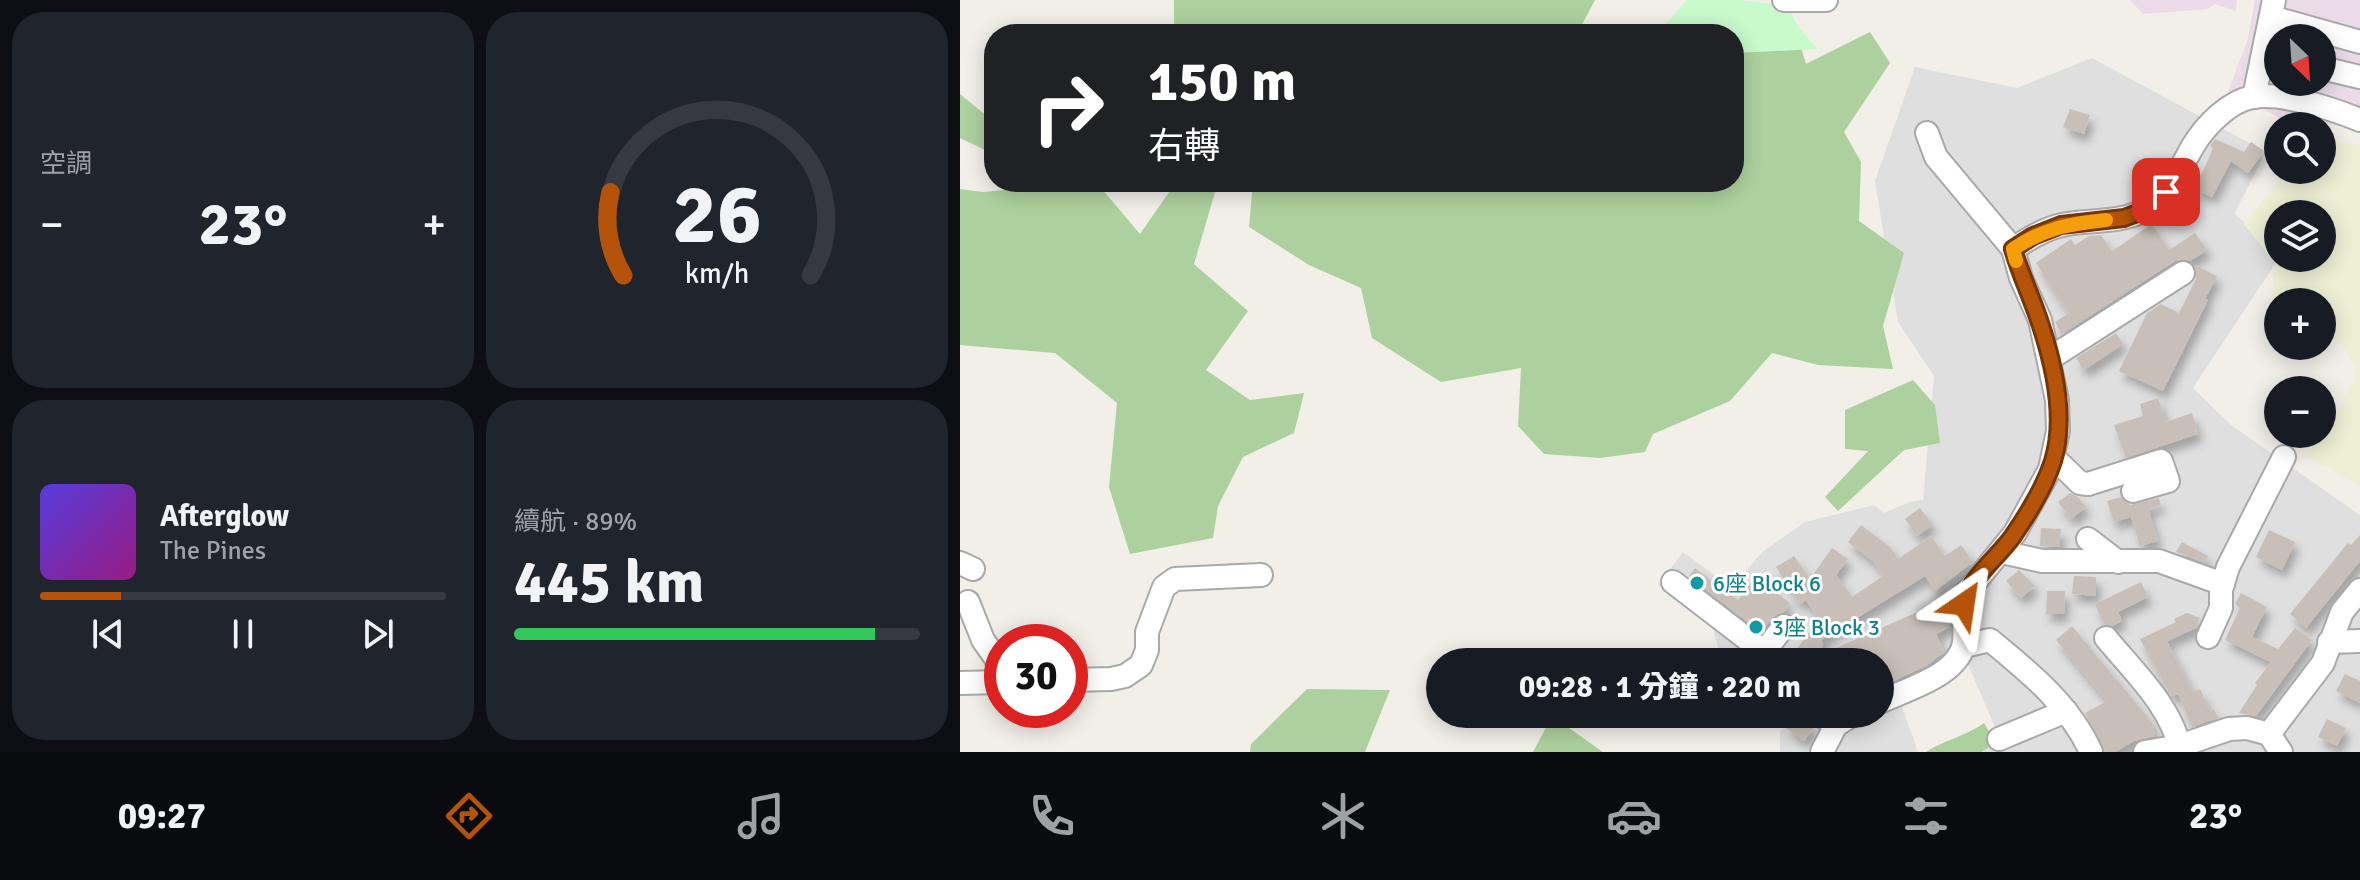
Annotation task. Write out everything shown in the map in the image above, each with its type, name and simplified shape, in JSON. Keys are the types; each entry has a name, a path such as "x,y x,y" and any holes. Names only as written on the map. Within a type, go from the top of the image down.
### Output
{"street":[{"path":"1784,0 1826,0"},
{"path":"2273,9 2360,42"},
{"path":"2336,71 2360,77"},
{"path":"2254,97 2264,73"},
{"path":"2013,249 2033,236 2061,225 2124,218 2145,210 2166,192 2194,144 2223,112 2254,97 2280,98 2335,110 2360,120"},
{"path":"1894,695 1950,669 1960,658 1964,646 1967,592 2015,533 2054,458 2058,431 2057,400 2040,320 2021,278 2013,249 1936,157 1927,133"},
{"path":"2049,359 2183,273"},
{"path":"2208,637 2221,608 2228,567 2284,457"},
{"path":"2054,458 2080,483 2088,484 2161,461 2168,481 2133,491"},
{"path":"2088,539 2118,562"},
{"path":"2002,552 2042,561 2159,561 2223,584"},
{"path":"1088,680 1125,676 1141,665 1147,650 1149,625 1164,587 1175,579 1261,575"},
{"path":"1673,582 1753,648"},
{"path":"2145,752 2181,749 2229,729 2247,728 2275,743 2323,663 2342,612 2360,590"},
{"path":"968,602 984,641"},
{"path":"1770,648 1784,626"},
{"path":"2106,638 2163,707 2181,749"},
{"path":"1964,646 1990,640 2032,674 2066,711 2091,752"},
{"path":"2329,642 2360,641"},
{"path":"960,683 984,682"},
{"path":"1999,739 2066,711"},
{"path":"1822,752 1832,728"}],"shaded area":[{"path":"2130,0 2237,0 2236,11 2215,4 2207,9 2143,14"},
{"path":"2255,0 2360,0 2360,133 2336,125 2336,112 2268,112 2228,91 2248,39"},
{"path":"2092,58 2264,151 2234,214 2264,236 2264,272 2270,272 2193,388 2231,425 2360,515 2360,752 1956,752 1998,734 1967,662 1974,640 1983,561 1954,596 1959,628 1955,655 1894,689 1894,648 1718,648 1712,625 1658,585 1683,552 1732,588 1762,552 1805,522 1874,505 1884,513 1923,500 1934,376 1898,322 1875,181 1915,67 2017,88"},
{"path":"1901,704 1918,752 1826,752 1845,728 1894,728 1894,707"},
{"path":"1783,728 1822,728 1811,752 1780,752"}],"green space":[{"path":"1174,0 1595,0 1582,24 1174,24"},
{"path":"1687,0 1740,0 1787,6 1799,28 1818,49 1744,53 1744,24 1666,24"},
{"path":"1794,24 1806,64 1870,32 1890,63 1844,132 1861,162 1859,221 1904,253 1883,326 1893,369 1818,365 1772,353 1730,401 1653,434 1645,452 1600,458 1544,454 1518,426 1521,368 1441,382 1372,338 1361,288 1309,265 1249,227 1252,192 1744,192 1744,32"},
{"path":"960,94 984,114 984,150 960,138"},
{"path":"2336,142 2360,145 2360,486 2306,456 2312,448 2336,448 2336,413 2354,379 2355,367 2342,344 2336,342 2336,288 2273,288 2274,272 2336,272 2336,200 2264,200 2264,249 2243,223 2278,184 2336,184"},
{"path":"960,189 983,192 1104,192 1140,234 1169,192 1215,192 1194,264 1248,311 1206,370 1250,400 1304,393 1294,433 1243,457 1218,506 1213,538 1130,554 1109,487 1117,403 1055,353 960,345"},
{"path":"1913,380 1935,405 1940,443 1904,450 1838,511 1825,497 1868,451 1845,449 1845,410"},
{"path":"1307,689 1390,690 1365,752 1250,752 1251,744"},
{"path":"1984,723 1996,743 1981,752 1926,752 1970,731"},
{"path":"1546,728 1569,728 1603,752 1533,752"}],"building":[{"path":"2070,109 2090,115 2084,134 2063,127"},
{"path":"2215,139 2244,152 2251,142 2264,151 2248,173 2231,161 2212,197 2193,188 2213,148 2210,146"},
{"path":"2152,224 2169,250 2195,233 2207,250 2190,261 2175,261 2062,334 2055,322 2069,313 2036,263 2071,239 2075,245 2089,236 2101,235 2112,251"},
{"path":"2195,265 2217,276 2163,391 2119,371 2147,313 2161,304 2179,313 2196,279"},
{"path":"2116,333 2123,344 2084,370 2076,358"},
{"path":"2158,398 2166,422 2192,413 2198,434 2126,458 2114,425 2143,416 2140,404"},
{"path":"2070,493 2086,507 2071,519 2058,502"},
{"path":"2121,497 2130,505 2159,498 2161,505 2148,509 2158,541 2140,546 2131,517 2114,522 2107,501"},
{"path":"1920,508 1933,525 1917,536 1905,519"},
{"path":"1861,525 1890,547 1898,559 1931,536 1945,556 1961,545 1973,562 1935,591 1925,576 1821,640 1821,648 1797,648 1819,619 1806,600 1800,604 1776,567 1794,556 1810,579 1832,548 1848,559 1836,575 1852,597 1883,576 1874,562 1848,542"},
{"path":"2041,528 2061,529 2059,547 2040,546"},
{"path":"2269,530 2295,542 2282,570 2256,557"},
{"path":"2360,535 2360,561 2306,628 2290,614 2348,543 2351,545"},
{"path":"2182,542 2208,556 2204,562 2176,552"},
{"path":"1695,568 1738,600 1755,577 1790,603 1761,632 1689,576"},
{"path":"2019,570 2035,586 2021,598 2006,581"},
{"path":"2074,576 2096,577 2096,596 2072,594"},
{"path":"2141,582 2148,597 2118,612 2122,621 2112,626 2104,624 2095,604"},
{"path":"2047,591 2065,591 2064,614 2046,614"},
{"path":"2241,593 2267,607 2252,637 2278,649 2295,628 2312,640 2256,716 2239,713 2271,662 2225,640 2240,608 2235,604"},
{"path":"1947,599 1950,627 1936,634 1944,652 1926,666 1894,681 1894,648 1836,648"},
{"path":"2187,613 2200,618 2196,628 2167,641 2193,692 2200,689 2210,711 2214,709 2218,718 2192,727 2178,694 2171,696 2140,639 2176,622 2174,619"},
{"path":"2072,626 2152,722 2155,736 2134,741 2115,752 2105,752 2085,713 2107,701 2056,640"},
{"path":"2345,674 2360,681 2360,703 2336,691"},
{"path":"2327,719 2346,728 2337,746 2318,737"},
{"path":"1786,728 1814,728 1804,741"}],"slow traffic":[{"path":"2016,261 2013,249 2033,236 2061,225 2106,220"}],"place":[{"name":"6座 Block 6","path":"1697,583"},
{"name":"3座 Block 3","path":"1756,627"}],"route":[{"path":"1964,604 1971,586 2015,533 2045,479 2054,458 2058,431 2056,391 2042,329 2013,249 2033,236 2061,225 2124,218 2145,210 2166,192"}]}
